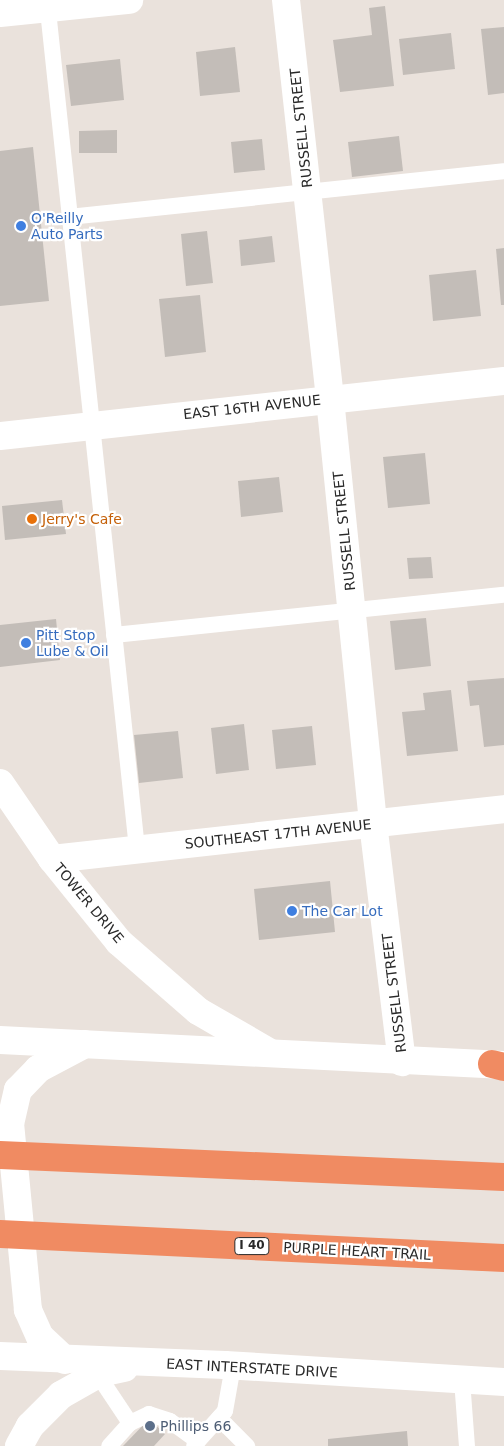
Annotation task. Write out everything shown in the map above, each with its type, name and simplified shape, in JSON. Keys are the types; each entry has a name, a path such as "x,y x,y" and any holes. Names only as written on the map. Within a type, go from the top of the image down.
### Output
{"highway":[{"path":"0,1155 504,1177"},
{"name":"PURPLE HEART TRAIL","path":"0,1234 504,1258"}],"street":[{"path":"0,13 47,4 129,0"},
{"name":"RUSSELL STREET","path":"286,0 330,399 373,823 402,1062"},
{"name":"EAST 16TH AVENUE","path":"0,436 504,381"},
{"name":"TOWER DRIVE","path":"0,783 52,859 119,942 198,1011 272,1054"},
{"name":"SOUTHEAST 17TH AVENUE","path":"52,859 504,809"},
{"path":"0,1040 402,1062 500,1065"},
{"path":"65,1360 40,1337 28,1310 10,1124 18,1090 38,1069 85,1044"},
{"name":"EAST INTERSTATE DRIVE","path":"0,1356 233,1366 504,1382"},
{"path":"18,1446 30,1426 61,1395 98,1374 143,1363"}],"lane":[{"path":"47,4 137,849"},
{"path":"69,217 504,171"},
{"path":"114,635 504,595"},
{"path":"109,1446 149,1414 170,1421 196,1444 225,1411 233,1366"},
{"path":"98,1374 127,1432"},
{"path":"462,1380 467,1446"},
{"path":"218,1418 247,1446"}],"building":[{"path":"385,6 394,86 340,92 333,40 372,35 369,8"},
{"path":"504,27 504,93 488,95 481,29"},
{"path":"451,33 455,69 403,75 399,39"},
{"path":"235,47 240,92 200,96 196,52"},
{"path":"120,59 124,100 71,106 66,65"},
{"path":"117,130 117,153 79,153 79,131"},
{"path":"399,136 403,171 352,177 348,142"},
{"path":"262,139 265,170 234,173 231,142"},
{"name":"O'Reilly Auto Parts","path":"33,147 49,301 0,306 0,151"},
{"path":"207,231 213,283 186,286 181,234"},
{"path":"272,236 275,262 241,266 239,240"},
{"path":"504,248 504,305 501,305 496,249"},
{"path":"476,270 481,316 433,321 429,275"},
{"path":"200,295 206,352 165,357 159,299"},
{"path":"425,453 430,504 388,508 383,457"},
{"path":"279,477 283,512 241,517 238,481"},
{"path":"62,500 66,534 5,540 2,506"},
{"path":"431,557 433,578 409,579 407,558"},
{"path":"426,618 431,666 395,670 390,621"},
{"path":"56,619 60,660 0,667 0,625"},
{"path":"504,678 504,745 484,747 479,705 470,706 467,681"},
{"path":"451,690 458,751 407,756 402,712 425,710 423,693"},
{"path":"244,724 249,770 216,774 211,728"},
{"path":"312,726 316,765 276,769 272,730"},
{"path":"178,731 183,778 139,783 134,735"},
{"path":"330,881 335,932 259,940 254,889"},
{"name":"Phillips 66","path":"149,1419 165,1434 154,1446 123,1446"},
{"path":"407,1431 408,1446 328,1446 328,1439"}],"place":[{"name":"O'Reilly Auto Parts","path":"21,226"},
{"name":"Jerry's Cafe","path":"32,519"},
{"name":"Pitt Stop Lube & Oil","path":"26,643"},
{"name":"The Car Lot","path":"292,911"},
{"name":"Phillips 66","path":"150,1426"}]}
